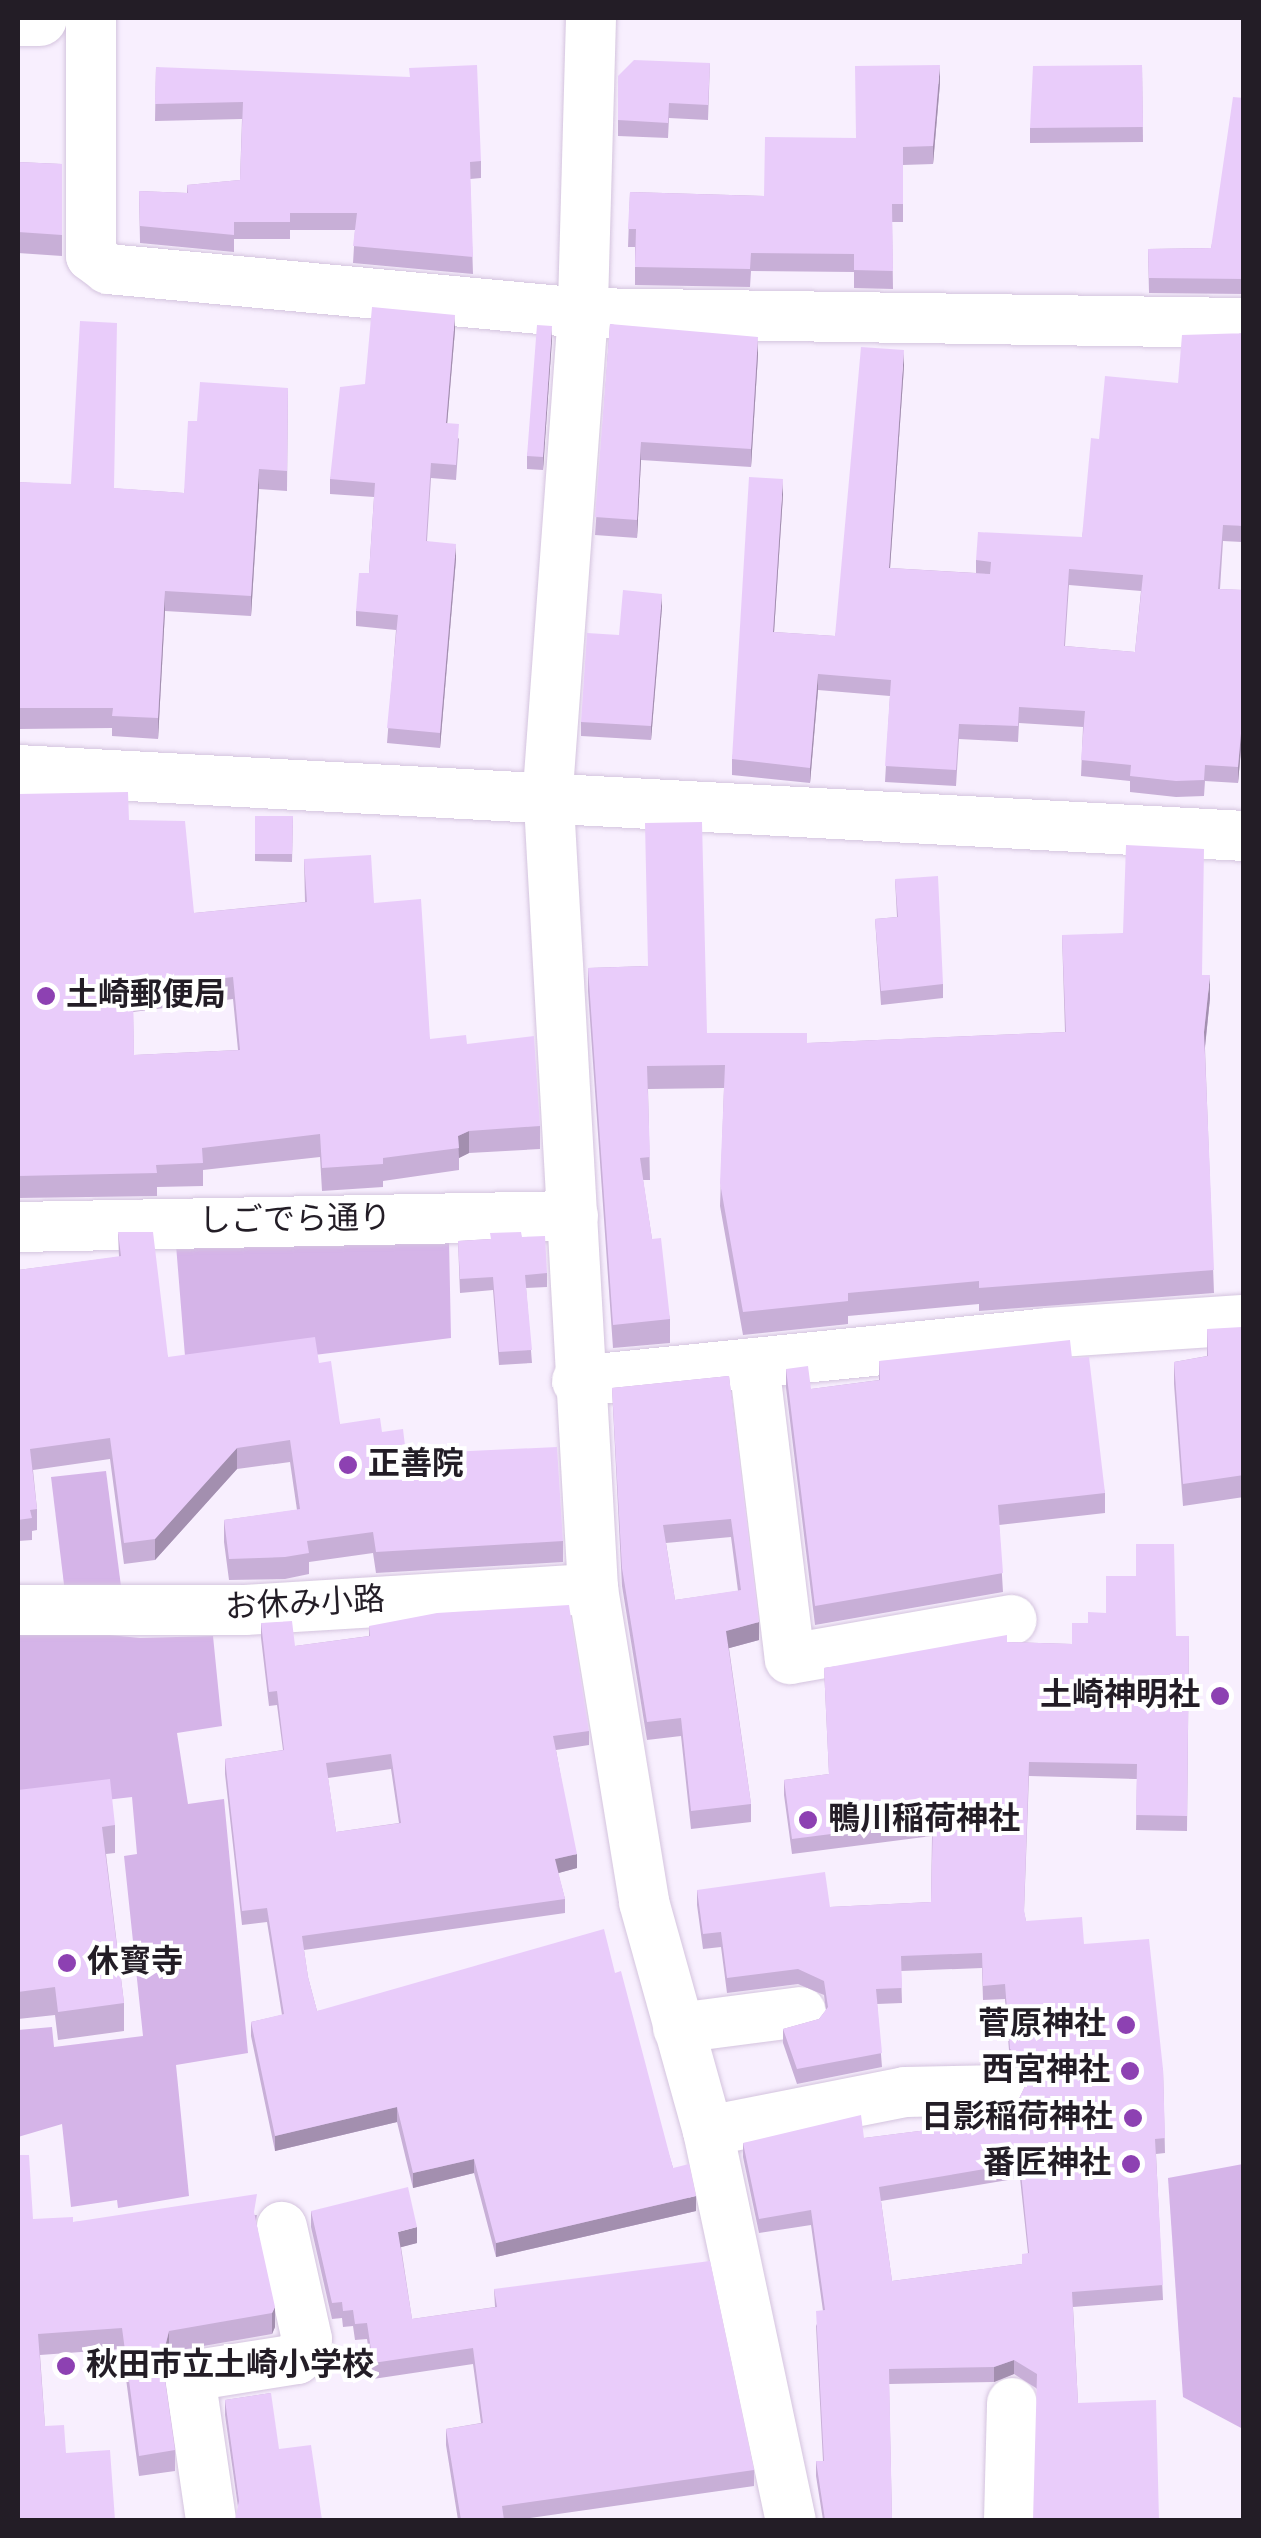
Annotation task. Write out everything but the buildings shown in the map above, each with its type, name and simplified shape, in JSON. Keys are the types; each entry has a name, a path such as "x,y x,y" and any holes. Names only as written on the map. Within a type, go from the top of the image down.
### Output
{"highway":[{"path":"18,18 40,18"}],"street":[{"path":"91,18 90,256 108,269 583,313 1244,323"},
{"path":"591,18 583,313 548,798 573,1216 577,1381 593,1588 644,1902 708,2131 791,2520"},
{"path":"18,770 1244,836"},
{"name":"しごでら通り","path":"18,1227 573,1216"},
{"path":"577,1381 1046,1332 1244,1320"},
{"path":"754,1363 790,1658 1012,1620"},
{"name":"お休み小路","path":"18,1610 245,1610 593,1588"},
{"path":"678,2028 801,2012"},
{"path":"708,2131 905,2092 1002,2090"},
{"path":"211,2520 190,2376 297,2359 307,2339 282,2226"},
{"path":"1009,2520 1012,2403"}],"shaded area":[{"path":"449,1240 451,1338 217,1367 193,1455 176,1245"},
{"path":"106,1471 122,1594 66,1601 51,1477"},
{"path":"18,1626 140,1638 213,1636 222,1726 177,1733 188,1804 224,1799 248,2053 176,2065 189,2196 118,2208 117,2200 71,2207 62,2124 18,2137 18,2030 52,2027 54,2047 143,2036 124,1856 137,1854 132,1797 18,1810"},
{"path":"1243,2164 1243,2429 1183,2397 1168,2178"}],"place":[{"name":"土崎郵便局","path":"46,996"},
{"name":"正善院","path":"348,1465"},
{"name":"土崎神明社","path":"1220,1696"},
{"name":"鴨川稲荷神社","path":"808,1820"},
{"name":"休寳寺","path":"67,1963"},
{"name":"菅原神社","path":"1126,2025"},
{"name":"西宮神社","path":"1130,2071"},
{"name":"日影稲荷神社","path":"1133,2118"},
{"name":"番匠神社","path":"1131,2164"},
{"name":"秋田市立土崎小学校","path":"66,2366"}]}
